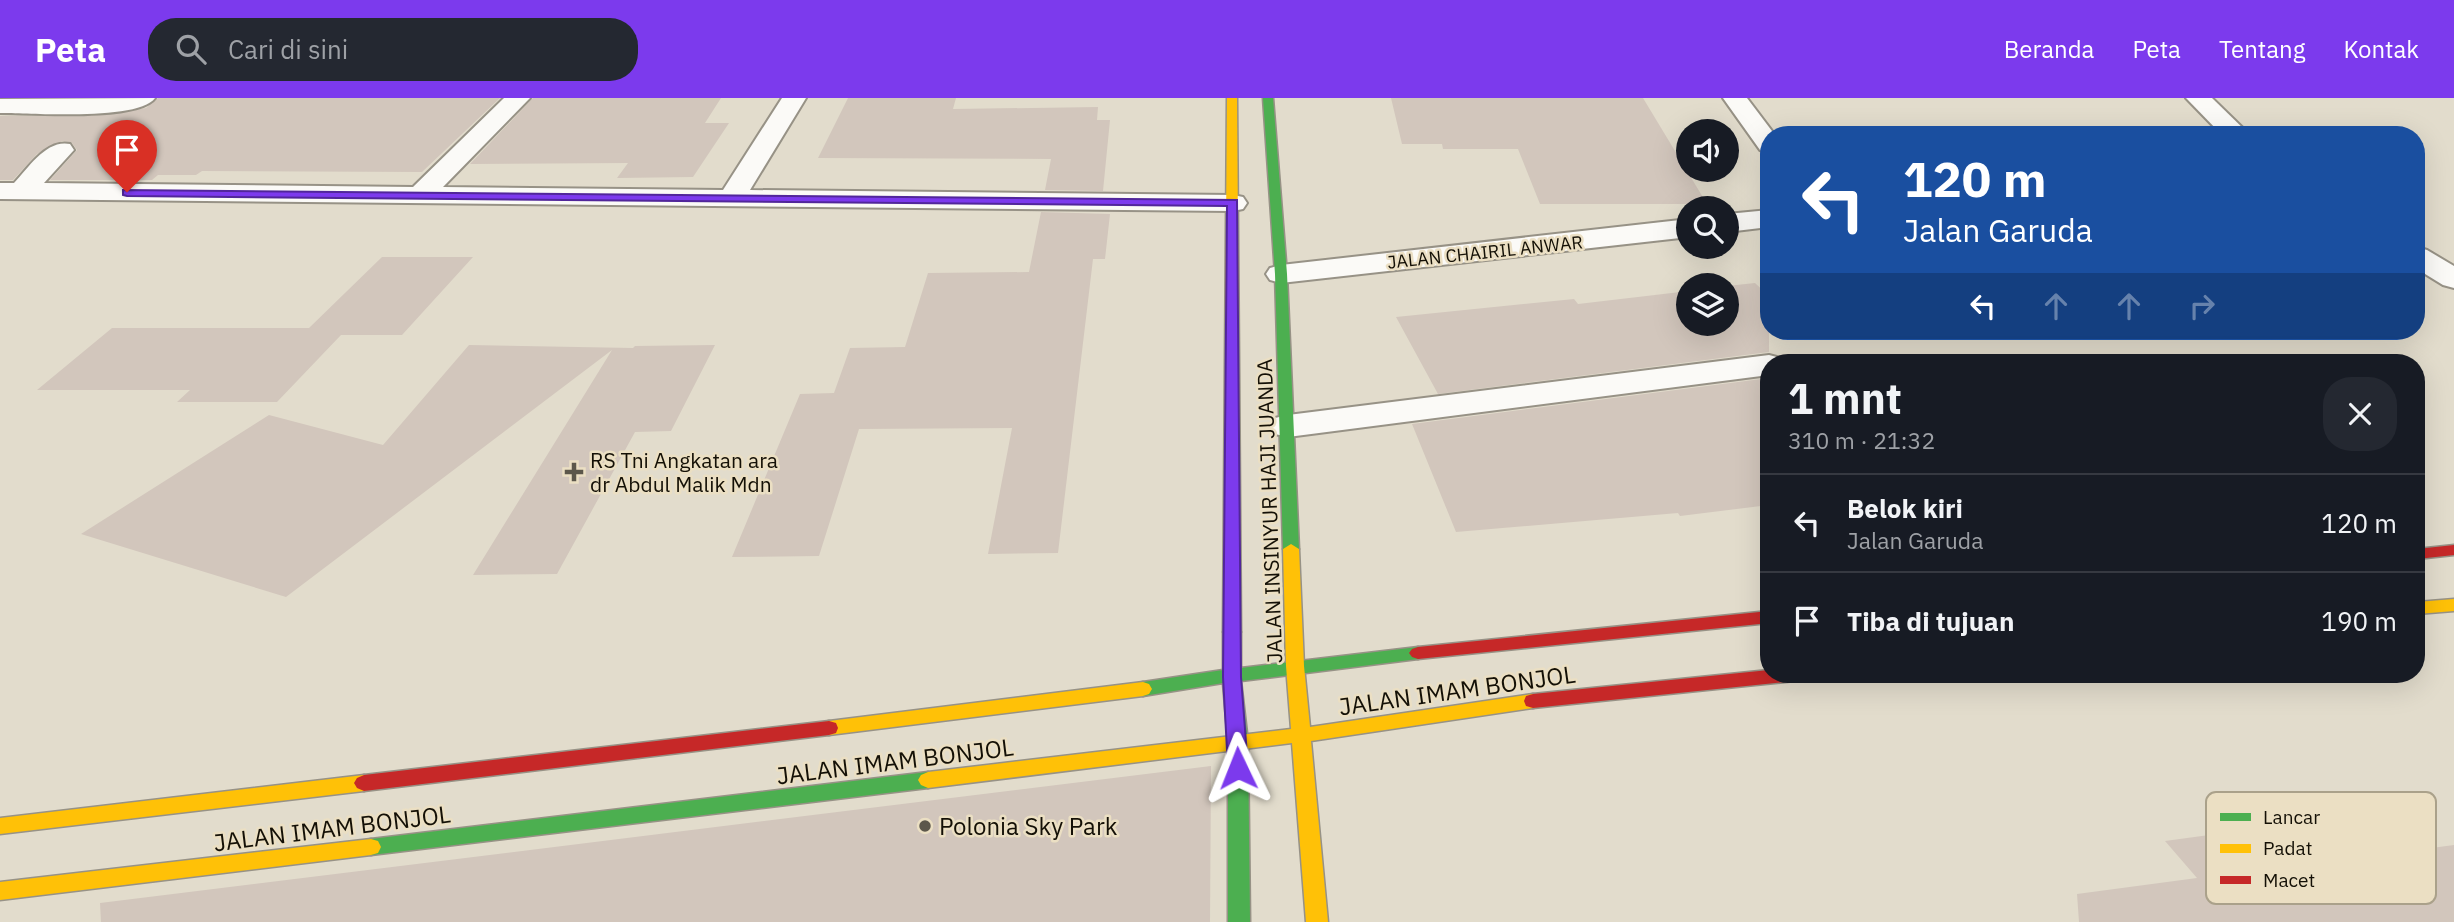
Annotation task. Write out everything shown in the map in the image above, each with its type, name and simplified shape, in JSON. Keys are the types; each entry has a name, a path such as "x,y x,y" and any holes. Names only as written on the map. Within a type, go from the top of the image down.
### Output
{"main road":[{"name":"JALAN INSINYUR HAJI JUANDA","path":"1232,98 1232,677 1238,743 1239,922"},
{"name":"JALAN INSINYUR HAJI JUANDA","path":"1268,98 1281,274 1295,666 1317,922"},
{"path":"2425,553 2454,550"},
{"path":"2425,607 2454,605"},
{"name":"JALAN IMAM BONJOL","path":"0,826 781,734 1232,677 1295,666 1760,618"},
{"name":"JALAN IMAM BONJOL","path":"0,891 1238,743 1504,704 1760,678"}],"street":[{"path":"0,106 118,106 143,98"},
{"path":"419,195 518,98"},
{"path":"731,199 794,98"},
{"path":"1735,98 1760,133"},
{"path":"2198,98 2227,126"},
{"path":"10,191 61,150"},
{"path":"10,191 1233,203"},
{"path":"1739,222 1760,220"},
{"name":"JALAN CHAIRIL ANWAR","path":"1281,274 1676,229"},
{"path":"2425,261 2454,279"},
{"path":"1288,426 1760,366"}],"building":[{"path":"158,98 500,98 422,172 202,171 196,175 158,175 152,180 50,180 77,150 72,143 62,141 37,154 13,180 0,180 0,116 107,115 146,108"},
{"path":"533,98 721,98 705,123 729,123 693,177 617,178 628,163 470,164"},
{"path":"848,98 956,98 953,109 1098,107 1097,120 1110,120 1103,191 1045,190 1051,159 818,158"},
{"path":"1391,98 1643,98 1676,153 1676,182 1694,182 1702,196 1676,196 1676,204 1540,204 1518,149 1443,149 1442,144 1402,144"},
{"path":"1041,212 1110,214 1105,259 1093,259 1058,553 988,554 1012,428 859,429 819,556 732,557 800,394 834,393 850,348 905,347 928,273 1029,272"},
{"path":"382,257 473,257 402,335 341,335 277,402 177,402 190,390 37,390 112,328 309,328"},
{"path":"1755,283 1760,288 1760,340 1769,340 1769,352 1438,394 1396,317 1574,299 1578,304 1676,293 1676,336 1739,336 1739,285"},
{"path":"469,345 633,348 715,345 671,431 635,432 557,574 473,575 612,350 286,597 81,534 269,415 383,445"},
{"path":"1760,379 1760,506 1680,516 1678,513 1456,532 1412,424"},
{"name":"Polonia Sky Park","path":"1211,766 1210,922 101,922 100,903"},
{"path":"2206,835 2206,904 2436,904 2436,847 2454,845 2454,922 2079,922 2077,894 2197,878 2165,841"}],"traffic: fast":[{"path":"1268,98 1281,274 1291,549"},
{"path":"1232,632 1232,677 1238,742 1239,922"},
{"path":"1143,689 1295,666 1418,653"},
{"path":"371,847 928,780"}],"traffic: slow":[{"path":"1232,98 1232,632"},
{"path":"1291,549 1295,666 1317,922"},
{"path":"2425,607 2454,605"},
{"path":"829,728 1143,689"},
{"path":"928,780 1302,735 1533,701"},
{"path":"0,826 364,783"},
{"path":"0,891 371,847"}],"traffic: jam":[{"path":"2425,553 2454,550"},
{"path":"1418,653 1760,618"},
{"path":"1533,701 1760,678"},
{"path":"364,783 829,728"}],"place":[{"name":"RS Tni Angkatan ara dr Abdul Malik Mdn","path":"574,472"},
{"name":"Polonia Sky Park","path":"925,826"}],"route":[{"path":"127,192 1233,203 1232,677 1238,768"}]}
